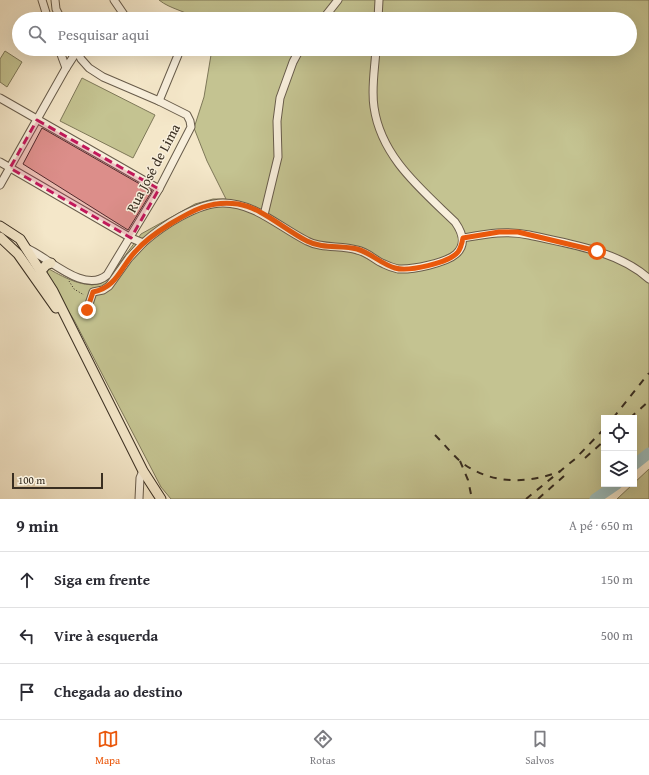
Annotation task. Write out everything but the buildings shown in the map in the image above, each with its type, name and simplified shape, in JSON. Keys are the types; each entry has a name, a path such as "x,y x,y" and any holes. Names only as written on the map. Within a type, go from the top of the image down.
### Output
{"main road":[{"path":"0,226 20,239 53,291 70,328 143,471 161,499"},
{"path":"0,237 14,250 70,328"},
{"path":"14,250 26,248"},
{"path":"40,272 46,264 51,263"}],"street":[{"path":"42,0 46,12"},
{"path":"55,0 58,12"},
{"path":"114,0 122,12"},
{"path":"329,12 338,0"},
{"path":"378,12 379,0"},
{"path":"62,56 66,68"},
{"path":"0,185 73,56"},
{"name":"Rua José de Lima","path":"70,275 89,280 100,280 107,275 131,238 159,189 190,127 190,120 187,115 159,101 103,77 89,68 80,56"},
{"path":"159,101 178,56"},
{"path":"264,215 278,157 277,121 280,98 296,56"},
{"path":"87,310 93,292 104,290 109,286 129,258 156,232 192,210 214,204 239,204 251,208 308,242 358,250 370,255 382,264 397,269 415,268 449,258 458,252 463,238 460,229 455,222 406,174 387,147 373,107 376,56"},
{"path":"0,98 159,189"},
{"path":"0,162 131,238 143,243"},
{"path":"463,238 499,232 518,232 608,255 628,263 649,279"},
{"path":"26,248 35,252 70,275"},
{"path":"139,499 140,478 143,471"}],"path":[{"path":"70,275 70,282 74,289 91,298"}],"highlighted area":[{"path":"37,120 159,189 131,238 10,168"}],"shaded area":[{"path":"159,0 649,0 649,454 637,462 637,415 601,415 601,487 612,487 597,499 171,499 161,487 74,320 45,274 49,269 70,280 93,285 100,283 107,280 141,234 195,204 213,199 226,199 207,161 194,128 204,97 211,56 637,56 637,12 183,12 168,6"},
{"path":"5,51 22,62 7,87 0,82 0,59"},
{"path":"82,78 155,115 133,158 60,121"},
{"path":"649,469 649,499 617,499 630,487 637,487 637,480"}],"waterway":[{"path":"637,463 649,453"},
{"path":"595,499 613,487"}],"railway":[{"path":"615,415 649,373"},
{"path":"633,415 649,401"},
{"path":"526,499 575,459 601,432"},
{"path":"435,435 461,462 473,470 485,475 510,480 523,480 561,471"},
{"path":"585,458 601,444"},
{"path":"460,461 468,480 472,499"},
{"path":"538,499 564,476"}],"route":[{"path":"87,310 93,292 104,290 109,286 129,258 156,232 192,210 214,204 239,204 251,208 308,242 316,245 343,247 358,250 370,255 382,264 397,269 415,268 449,258 458,252 463,238 499,232 518,232 597,251"}]}
